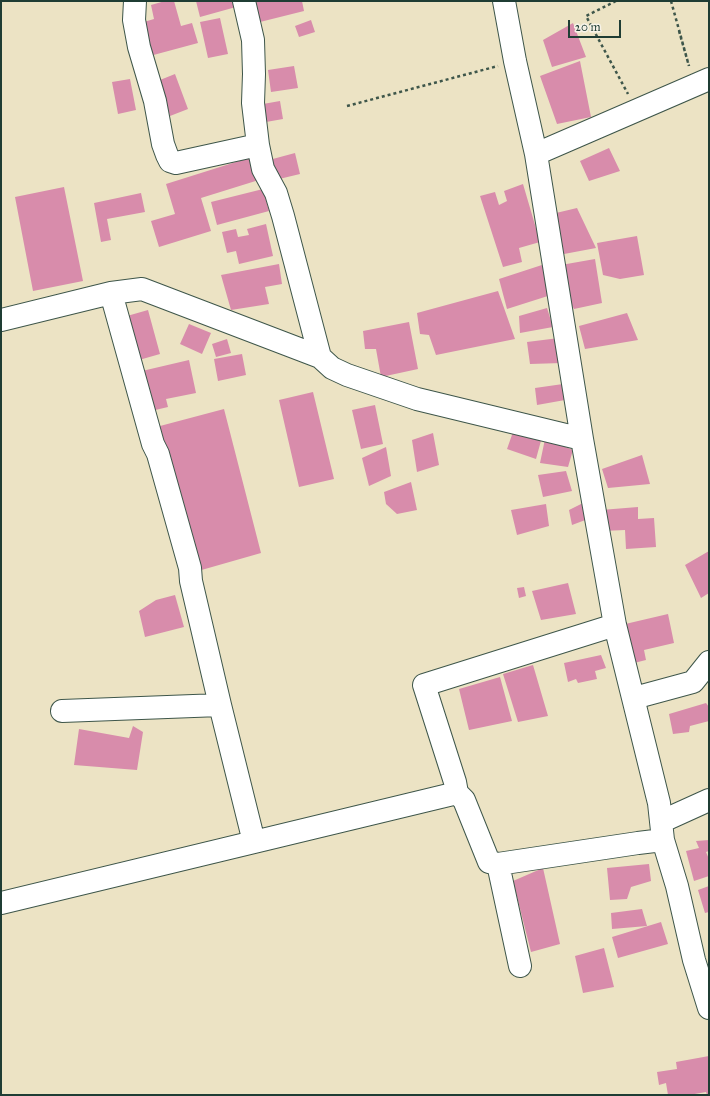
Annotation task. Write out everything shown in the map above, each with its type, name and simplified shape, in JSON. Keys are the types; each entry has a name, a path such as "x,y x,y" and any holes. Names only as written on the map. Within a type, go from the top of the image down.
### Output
{"street":[{"path":"135,1 134,20 139,47 155,101 166,155 170,160 176,163 258,145"},
{"path":"244,1 253,40 253,103 258,145 263,169 276,193 283,216 320,357"},
{"path":"504,1 515,61 536,154 582,439 615,625 659,803 662,830 694,960 709,1008"},
{"path":"536,154 702,83"},
{"path":"1,320 111,293 142,289 320,357 332,368 347,375 417,399 582,439"},
{"path":"111,293 153,444 158,454 190,568 191,581 254,842"},
{"path":"615,625 424,685 455,782 457,793 464,800 489,862 498,864 638,843 662,830 668,819 709,800"},
{"path":"634,698 693,682 709,662"},
{"path":"62,711 220,705"},
{"path":"1,903 457,793"},
{"path":"498,864 520,966"}],"path":[{"path":"616,1 586,16 637,111"},
{"path":"671,1 679,31 702,83"},
{"path":"347,106 515,61"}],"building":[{"path":"165,1 174,1 181,26 192,23 198,43 146,57 137,24 154,19 151,5"},
{"path":"196,1 235,1 236,7 200,17"},
{"path":"255,1 302,1 304,11 260,22"},
{"path":"220,18 228,54 208,58 200,22"},
{"path":"311,20 315,32 299,37 295,26"},
{"path":"573,23 586,57 552,67 543,40"},
{"path":"580,61 591,117 557,124 540,76"},
{"path":"294,66 298,88 271,92 268,70"},
{"path":"175,74 188,109 170,116 160,80"},
{"path":"130,79 136,110 118,114 112,82"},
{"path":"280,101 283,119 266,122 263,104"},
{"path":"609,148 620,171 589,181 580,161"},
{"path":"295,153 300,174 275,180 269,160"},
{"path":"255,156 262,179 201,198 211,231 159,247 151,221 175,214 166,184"},
{"path":"523,184 540,242 519,248 522,262 503,267 480,196 495,192 499,205 507,201 504,191"},
{"path":"64,187 83,281 33,291 15,197"},
{"path":"263,189 269,211 217,225 211,202"},
{"path":"141,193 145,212 107,219 111,240 101,242 94,203"},
{"path":"577,208 596,248 564,254 556,213"},
{"path":"266,224 273,256 239,264 236,251 227,253 222,232 236,229 238,237 249,235 247,229"},
{"path":"637,236 644,275 620,279 603,275 597,243"},
{"path":"595,259 602,303 574,309 566,294 561,265"},
{"path":"279,264 282,284 265,287 269,304 231,310 221,275"},
{"path":"545,264 551,295 507,309 499,279"},
{"path":"498,291 515,339 436,355 429,335 420,334 417,313"},
{"path":"547,308 553,327 520,333 519,316"},
{"path":"148,310 160,354 139,360 127,316"},
{"path":"627,313 638,340 585,349 579,326"},
{"path":"409,322 418,369 381,377 376,349 365,349 363,331"},
{"path":"189,324 211,333 202,354 180,344"},
{"path":"559,338 562,363 530,364 527,342"},
{"path":"227,339 231,353 216,357 212,344"},
{"path":"242,354 246,375 218,381 214,359"},
{"path":"189,360 196,393 166,399 168,407 151,411 142,371"},
{"path":"563,384 565,400 537,405 535,388"},
{"path":"313,392 334,479 299,487 279,400"},
{"path":"375,405 383,444 361,449 352,410"},
{"path":"224,409 261,553 198,571 160,426"},
{"path":"513,432 542,437 536,459 507,449"},
{"path":"433,433 439,465 417,472 412,440"},
{"path":"545,439 573,450 568,467 540,463"},
{"path":"386,447 391,476 369,486 362,458"},
{"path":"642,455 650,484 608,488 602,469"},
{"path":"566,471 572,491 543,497 538,475"},
{"path":"411,482 417,510 397,514 386,504 384,492"},
{"path":"583,503 588,519 572,525 569,510"},
{"path":"546,504 549,526 517,535 511,510"},
{"path":"638,507 638,519 654,518 656,547 626,549 625,530 602,531 601,510"},
{"path":"709,551 709,593 701,598 685,565"},
{"path":"568,583 576,614 541,620 532,591"},
{"path":"524,587 526,596 519,598 517,588"},
{"path":"175,595 184,627 145,637 139,611 156,600"},
{"path":"668,614 674,643 644,650 646,660 630,664 621,625"},
{"path":"601,655 606,668 595,671 597,679 578,683 576,679 568,682 564,663"},
{"path":"533,665 548,716 518,722 503,674"},
{"path":"500,677 512,721 469,730 459,689"},
{"path":"706,703 709,707 709,721 690,726 689,732 673,734 669,714"},
{"path":"133,726 143,732 137,770 74,765 79,729 129,738"},
{"path":"709,840 709,851 706,852 709,859 709,876 694,881 686,851 699,848 696,841"},
{"path":"649,864 651,881 631,887 627,899 610,900 607,868"},
{"path":"543,868 560,944 531,952 513,881"},
{"path":"709,886 709,912 705,913 698,890"},
{"path":"642,909 647,926 612,929 611,913"},
{"path":"661,922 668,944 618,958 612,937"},
{"path":"604,948 614,987 583,993 575,956"},
{"path":"709,1056 709,1095 707,1095 706,1092 689,1095 668,1095 666,1083 659,1085 657,1072 677,1069 676,1062"}]}
